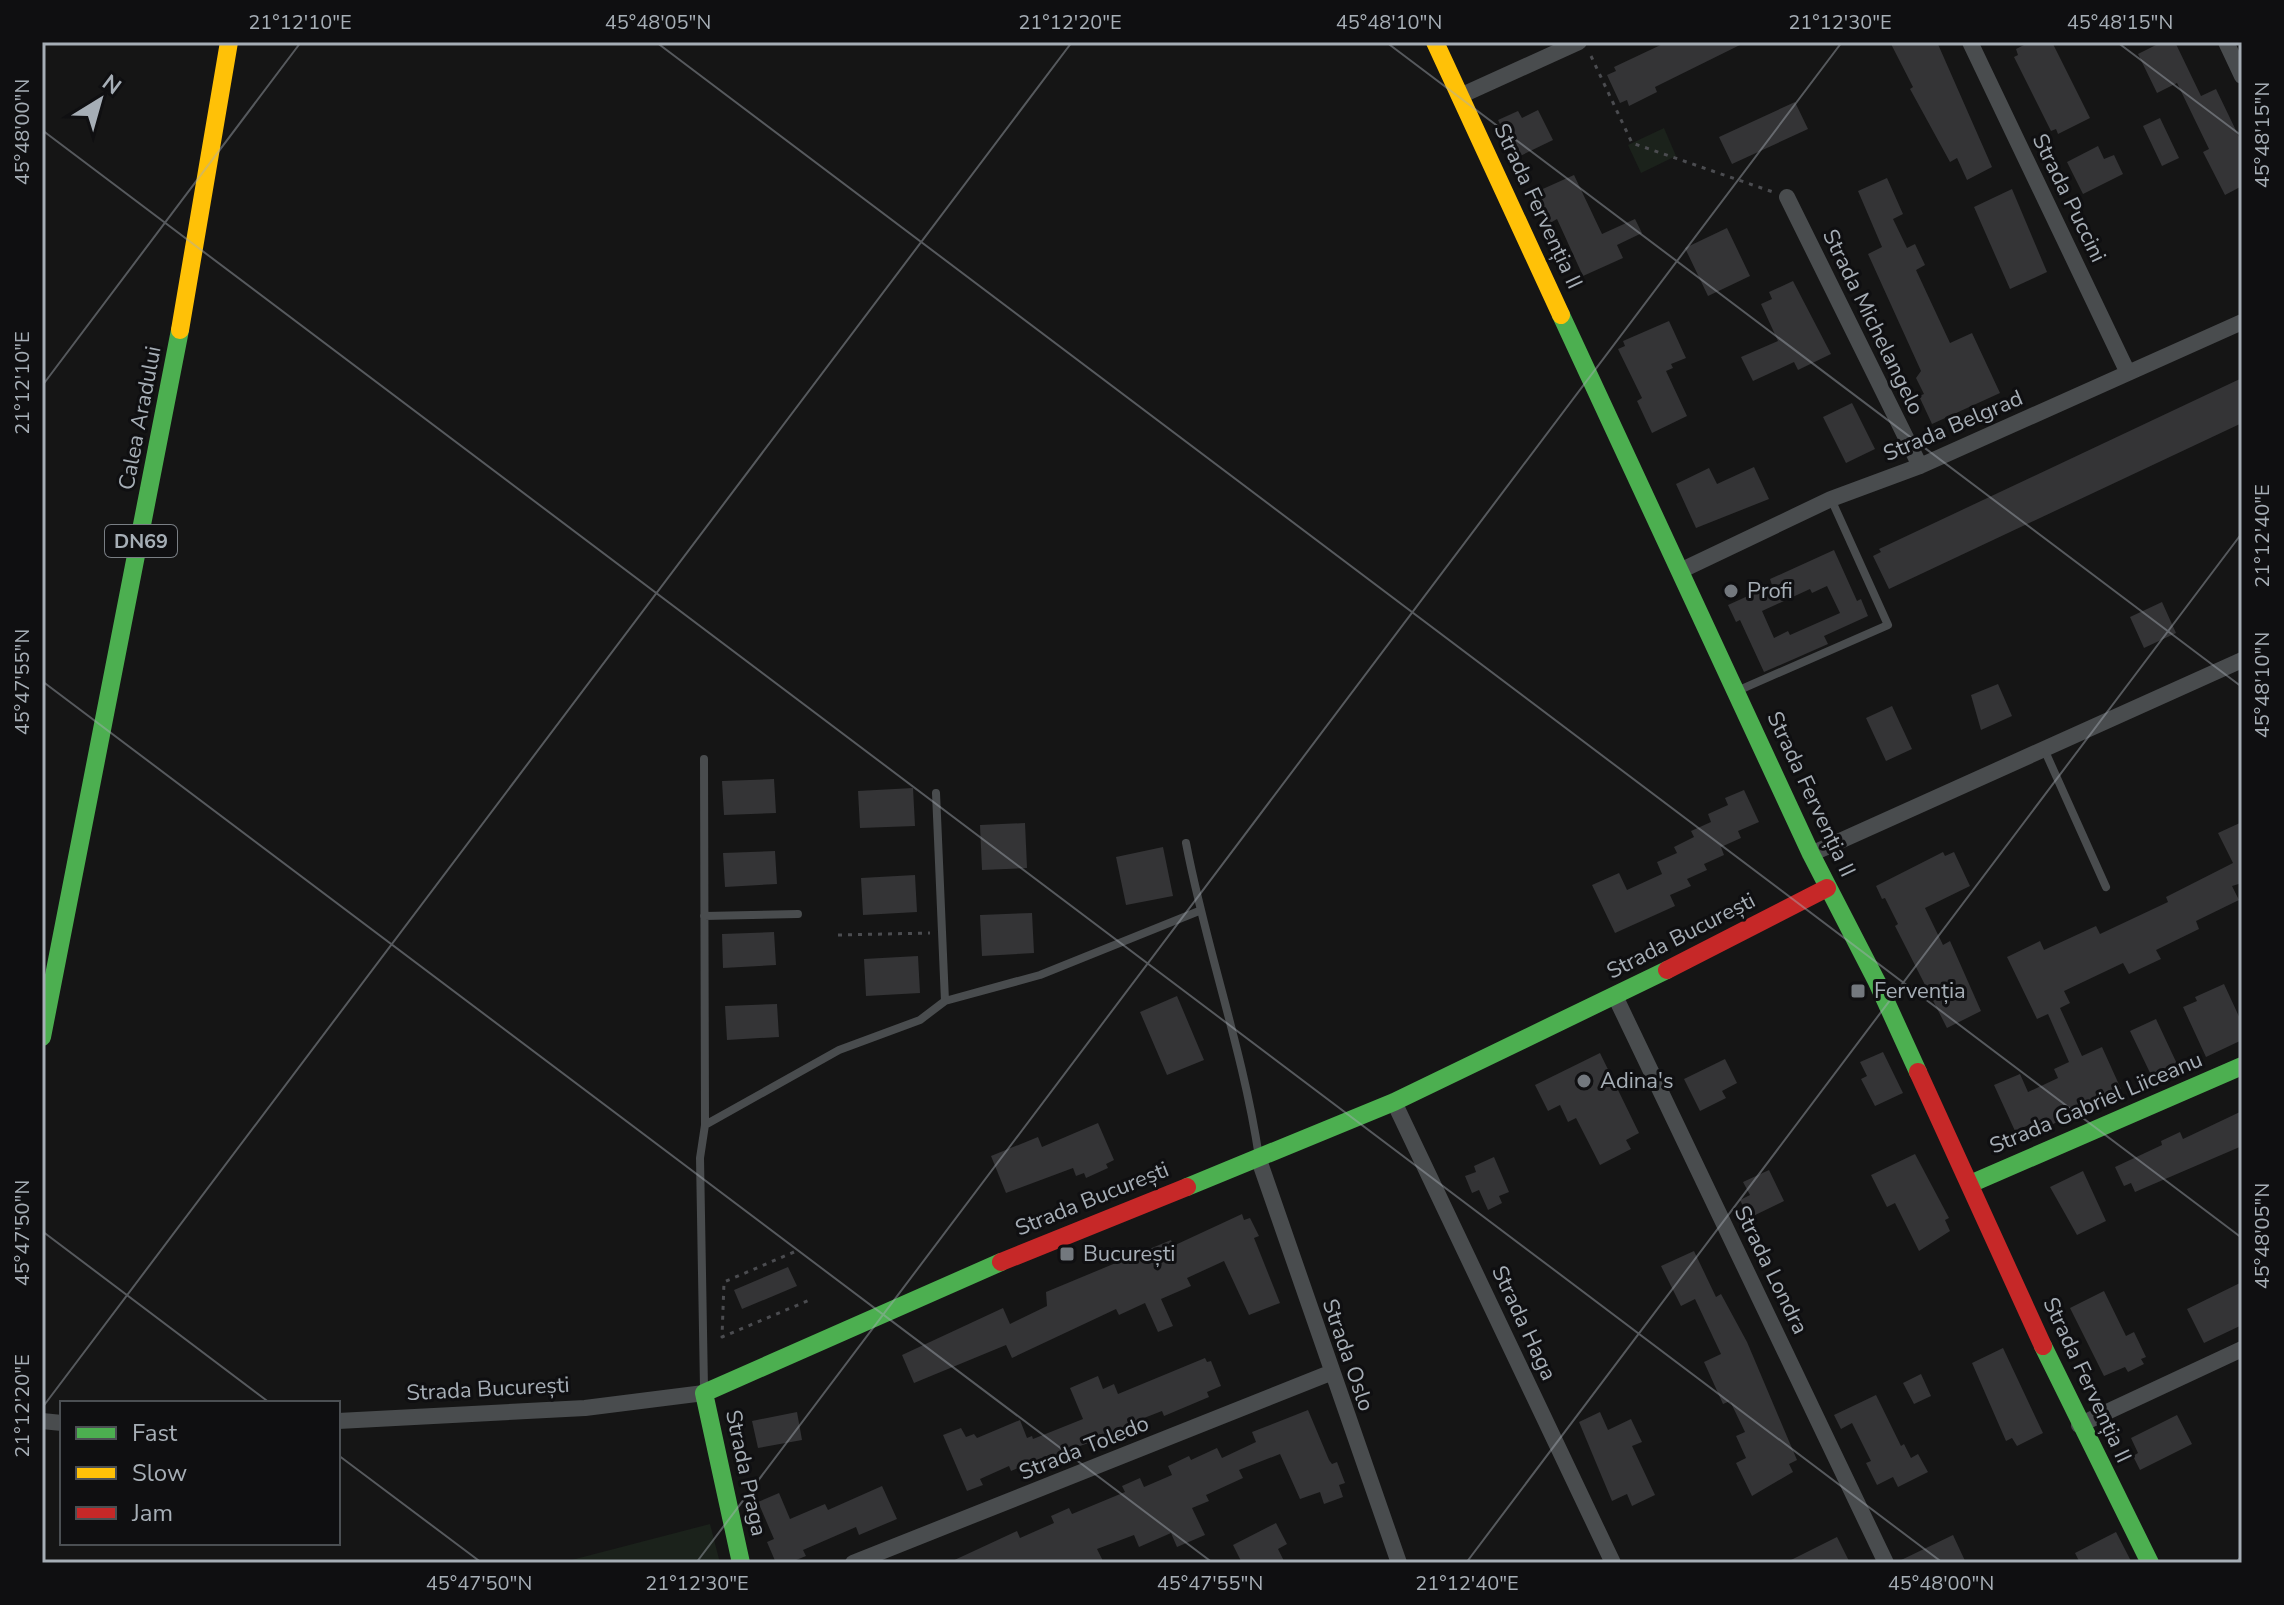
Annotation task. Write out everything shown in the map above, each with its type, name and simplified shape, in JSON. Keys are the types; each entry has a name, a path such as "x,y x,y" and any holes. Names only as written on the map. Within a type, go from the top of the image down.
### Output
{"street":[{"name":"Calea Aradului","path":"42,1037 166,414 229,42"},
{"name":"Strada Fervenția II","path":"1435,42 1811,854 1877,982 2079,1425 2150,1563"},
{"path":"1460,96 1579,42"},
{"name":"Strada Puccini","path":"1970,42 2128,373"},
{"path":"2226,42 2242,76"},
{"name":"Strada Michelangelo","path":"1787,197 1920,466"},
{"name":"Strada Belgrad","path":"1682,570 1831,499 1920,466 2242,322"},
{"path":"1811,854 2242,660"},
{"name":"Strada București","path":"340,1421 585,1408 704,1393 1057,1237 1259,1160 1394,1102 1615,996 1827,888"},
{"name":"Strada Londra","path":"1615,996 1886,1563"},
{"name":"Strada Gabriel Liiceanu","path":"1970,1184 2242,1066"},
{"name":"Strada Haga","path":"1394,1102 1613,1563"},
{"name":"Strada Oslo","path":"1259,1160 1330,1373 1399,1563"},
{"path":"2079,1425 2242,1349"},
{"name":"Strada Toledo","path":"853,1563 1330,1373"},
{"name":"Strada Praga","path":"704,1393 741,1563"}],"lane":[{"path":"1737,691 1888,625 1831,499"},
{"path":"2044,749 2106,887"},
{"path":"704,759 705,1125 700,1158 704,1393"},
{"path":"936,793 945,1001"},
{"path":"1186,843 1199,911 1209,935 1225,998 1259,1160"},
{"path":"705,1125 839,1050 920,1020 945,1001 1040,975 1199,911"},
{"path":"704,916 798,914"}],"path":[{"path":"1591,56 1632,143 1787,197"},
{"path":"838,935 941,933"},
{"path":"794,1252 724,1282 722,1337 812,1299"}],"shaded area":[{"path":"1664,128 1676,156 1641,173 1628,145"},
{"path":"710,1524 720,1563 560,1563"}],"building":[{"path":"1667,42 1746,42 1655,87 1657,92 1629,106 1627,100 1620,103 1607,75 1616,71 1614,67"},
{"path":"1890,42 1937,42 1992,167 1967,180 1957,158 1950,162 1910,89 1913,87"},
{"path":"2030,42 2052,42 2090,118 2058,134 2056,129 2051,131 2014,57 2018,55 2016,49"},
{"path":"2162,42 2175,42 2201,96 2216,89 2242,143 2242,186 2225,195 2203,152 2209,149 2177,83 2157,93 2138,54"},
{"path":"1795,102 1808,129 1732,164 1719,137"},
{"path":"1538,110 1553,140 1516,158 1498,120 1518,111 1522,118"},
{"path":"2160,118 2179,158 2162,166 2143,126"},
{"path":"2098,146 2104,159 2114,155 2123,174 2083,194 2067,162"},
{"path":"1574,175 1602,234 1635,219 1642,233 1617,245 1623,258 1583,276 1557,219 1550,223 1536,192"},
{"path":"1887,178 1903,214 1893,219 1907,248 1915,244 1925,265 1916,270 1950,343 1972,333 2000,393 1932,424 1919,396 1924,394 1916,378 1921,371 1868,254 1882,247 1858,191"},
{"path":"2012,189 2047,272 2010,289 1974,207"},
{"path":"1727,228 1750,276 1708,296 1685,248"},
{"path":"1793,281 1831,354 1798,370 1794,362 1753,381 1741,357 1778,341 1761,304 1772,299 1769,292"},
{"path":"1669,321 1686,358 1671,364 1673,368 1666,371 1687,416 1652,433 1637,401 1642,398 1618,349 1625,346 1623,341"},
{"path":"2242,378 2242,423 1889,589 1873,556 1881,552 1879,549"},
{"path":"1852,403 1875,449 1846,463 1823,417"},
{"path":"1754,467 1769,499 1696,528 1676,484 1709,468 1717,484"},
{"path":"1834,550 1857,601 1861,599 1868,616 1824,636 1828,644 1764,672 1740,620 1736,622 1728,605 1772,585 1770,579","holes":["1827,586 1840,613 1790,635 1788,631 1774,638 1762,611 1810,589 1812,593"]},
{"path":"2162,602 2176,633 2144,648 2130,617"},
{"path":"1998,684 2012,716 1981,730 1971,695"},
{"path":"1892,706 1912,749 1886,761 1866,718"},
{"path":"774,779 776,813 724,815 722,781"},
{"path":"913,788 915,826 860,828 858,791"},
{"path":"1744,790 1759,822 1738,831 1741,838 1721,847 1724,855 1704,864 1707,870 1687,879 1691,886 1670,895 1675,906 1615,933 1592,885 1619,873 1627,890 1662,874 1657,862 1677,853 1674,847 1694,837 1691,831 1711,822 1708,814 1728,805 1725,798"},
{"path":"2242,822 2242,883 2232,886 2239,900 2196,921 2199,929 2156,950 2161,959 2129,974 2123,963 2064,991 2070,1003 2060,1008 2082,1056 2102,1047 2121,1089 2042,1129 2038,1121 2015,1131 1994,1085 2020,1074 2028,1092 2058,1078 2054,1069 2069,1062 2048,1014 2037,1019 2007,957 2040,941 2044,950 2096,926 2100,934 2168,902 2166,897 2233,863 2218,833"},
{"path":"1025,823 1027,868 982,870 980,825"},
{"path":"1163,847 1173,896 1126,905 1116,857"},
{"path":"775,851 777,884 725,887 723,853"},
{"path":"1943,852 1945,856 1954,852 1970,886 1925,908 1943,945 1950,941 1981,1011 1947,1028 1895,926 1898,924 1885,898 1882,899 1876,886"},
{"path":"915,875 917,912 863,915 861,878"},
{"path":"1032,913 1034,953 982,956 980,915"},
{"path":"774,932 776,965 723,968 722,934"},
{"path":"918,956 920,993 866,996 864,959"},
{"path":"2224,984 2242,1023 2242,1040 2206,1057 2183,1007 2197,1001 2195,997"},
{"path":"1177,996 1204,1060 1167,1075 1140,1012"},
{"path":"777,1004 779,1037 727,1040 725,1006"},
{"path":"2156,1019 2178,1066 2152,1077 2130,1031"},
{"path":"1883,1052 1903,1093 1875,1106 1861,1079 1867,1076 1860,1062"},
{"path":"1600,1053 1639,1133 1626,1140 1631,1149 1600,1165 1576,1118 1568,1122 1560,1105 1548,1111 1535,1085"},
{"path":"1725,1059 1737,1083 1722,1091 1726,1098 1700,1111 1684,1079"},
{"path":"2242,1111 2242,1146 2135,1192 2131,1183 2124,1186 2115,1167 2162,1145 2161,1141 2180,1132 2183,1139"},
{"path":"1098,1123 1114,1160 1106,1164 1108,1168 1086,1178 1084,1173 1076,1176 1073,1168 1006,1193 991,1156 1038,1137 1042,1147"},
{"path":"1915,1154 1949,1218 1945,1220 1950,1231 1919,1251 1895,1203 1887,1207 1871,1175"},
{"path":"1494,1157 1509,1192 1499,1196 1502,1203 1488,1210 1479,1190 1472,1193 1465,1176 1476,1172 1474,1166"},
{"path":"1769,1170 1784,1201 1749,1218 1740,1200 1750,1195 1743,1182"},
{"path":"2083,1171 2106,1221 2077,1235 2050,1187"},
{"path":"1242,1214 1244,1220 1250,1218 1259,1236 1254,1238 1280,1303 1249,1315 1224,1261 1187,1278 1191,1286 1161,1299 1173,1326 1158,1332 1145,1303 1119,1315 1116,1309 1012,1358 1006,1345 914,1383 902,1355 1003,1308 1010,1324 1047,1306 1046,1292 1171,1240 1173,1246"},
{"path":"1694,1251 1716,1297 1721,1294 1747,1342 1797,1460 1789,1464 1793,1472 1752,1496 1736,1463 1746,1458 1736,1436 1745,1432 1730,1401 1723,1404 1704,1362 1721,1354 1695,1299 1681,1306 1661,1266"},
{"path":"788,1267 797,1286 742,1309 734,1290"},
{"path":"2242,1282 2242,1325 2204,1343 2187,1309"},
{"path":"2104,1291 2126,1336 2134,1332 2146,1357 2141,1359 2144,1364 2128,1372 2125,1367 2104,1376 2070,1308"},
{"path":"2003,1348 2043,1433 2017,1446 2012,1438 2006,1441 1972,1363"},
{"path":"1205,1358 1207,1362 1211,1361 1221,1386 1207,1392 1209,1397 1164,1416 1162,1411 1126,1425 1127,1430 1068,1450 1071,1456 1049,1465 1045,1457 1011,1471 1009,1466 980,1479 983,1485 967,1491 943,1435 961,1428 966,1437 974,1434 977,1438 1020,1420 1027,1438 1032,1436 1033,1439 1083,1419 1070,1388 1098,1376 1103,1389 1114,1384 1118,1394"},
{"path":"1921,1374 1931,1396 1914,1404 1903,1383"},
{"path":"1876,1395 1901,1446 1904,1444 1911,1458 1918,1454 1928,1472 1898,1487 1893,1477 1877,1485 1866,1463 1871,1461 1852,1423 1841,1429 1834,1415"},
{"path":"1308,1410 1329,1460 1332,1464 1337,1462 1345,1483 1339,1485 1343,1497 1324,1504 1320,1492 1300,1499 1280,1454 1239,1470 1243,1478 1206,1495 1209,1501 1192,1508 1205,1535 1177,1547 1171,1533 1139,1547 1134,1535 1097,1549 1104,1563 948,1563 1017,1531 1020,1538 1054,1523 1051,1516 1069,1508 1072,1514 1125,1492 1122,1486 1140,1478 1144,1487 1172,1475 1168,1466 1189,1456 1191,1460 1217,1448 1222,1458 1256,1442 1252,1432"},
{"path":"797,1412 802,1440 758,1448 752,1421"},
{"path":"1600,1412 1608,1430 1631,1419 1642,1442 1632,1446 1655,1495 1632,1506 1627,1494 1612,1501 1579,1422"},
{"path":"2177,1415 2192,1444 2140,1470 2133,1456 2138,1453 2131,1438"},
{"path":"882,1486 897,1519 859,1535 856,1527 803,1550 806,1556 789,1563 776,1563 767,1542 774,1539 758,1502 779,1493 790,1519 825,1504 828,1510"},
{"path":"1276,1523 1287,1544 1278,1549 1285,1563 1242,1563 1233,1545"},
{"path":"2116,1532 2132,1563 2080,1563 2075,1553"},
{"path":"1953,1535 1966,1563 1897,1563 1897,1562"},
{"path":"1837,1537 1850,1563 1785,1563"}],"traffic: fast":[{"path":"1561,315 1811,854 1877,982 1918,1072"},
{"path":"42,1037 180,330"},
{"path":"1187,1187 1394,1102 1667,970"},
{"path":"1970,1184 2242,1066"},
{"path":"741,1563 704,1393 1001,1262"},
{"path":"2043,1346 2150,1563"}],"traffic: slow":[{"path":"180,330 229,42"},
{"path":"1435,42 1561,315"}],"traffic: jam":[{"path":"1667,970 1827,888"},
{"path":"1918,1072 2043,1346"},
{"path":"1001,1262 1187,1187"}],"place":[{"name":"Profi","path":"1731,591"},
{"name":"Fervenția","path":"1858,991"},
{"name":"Adina's","path":"1584,1081"},
{"name":"București","path":"1067,1254"}]}
